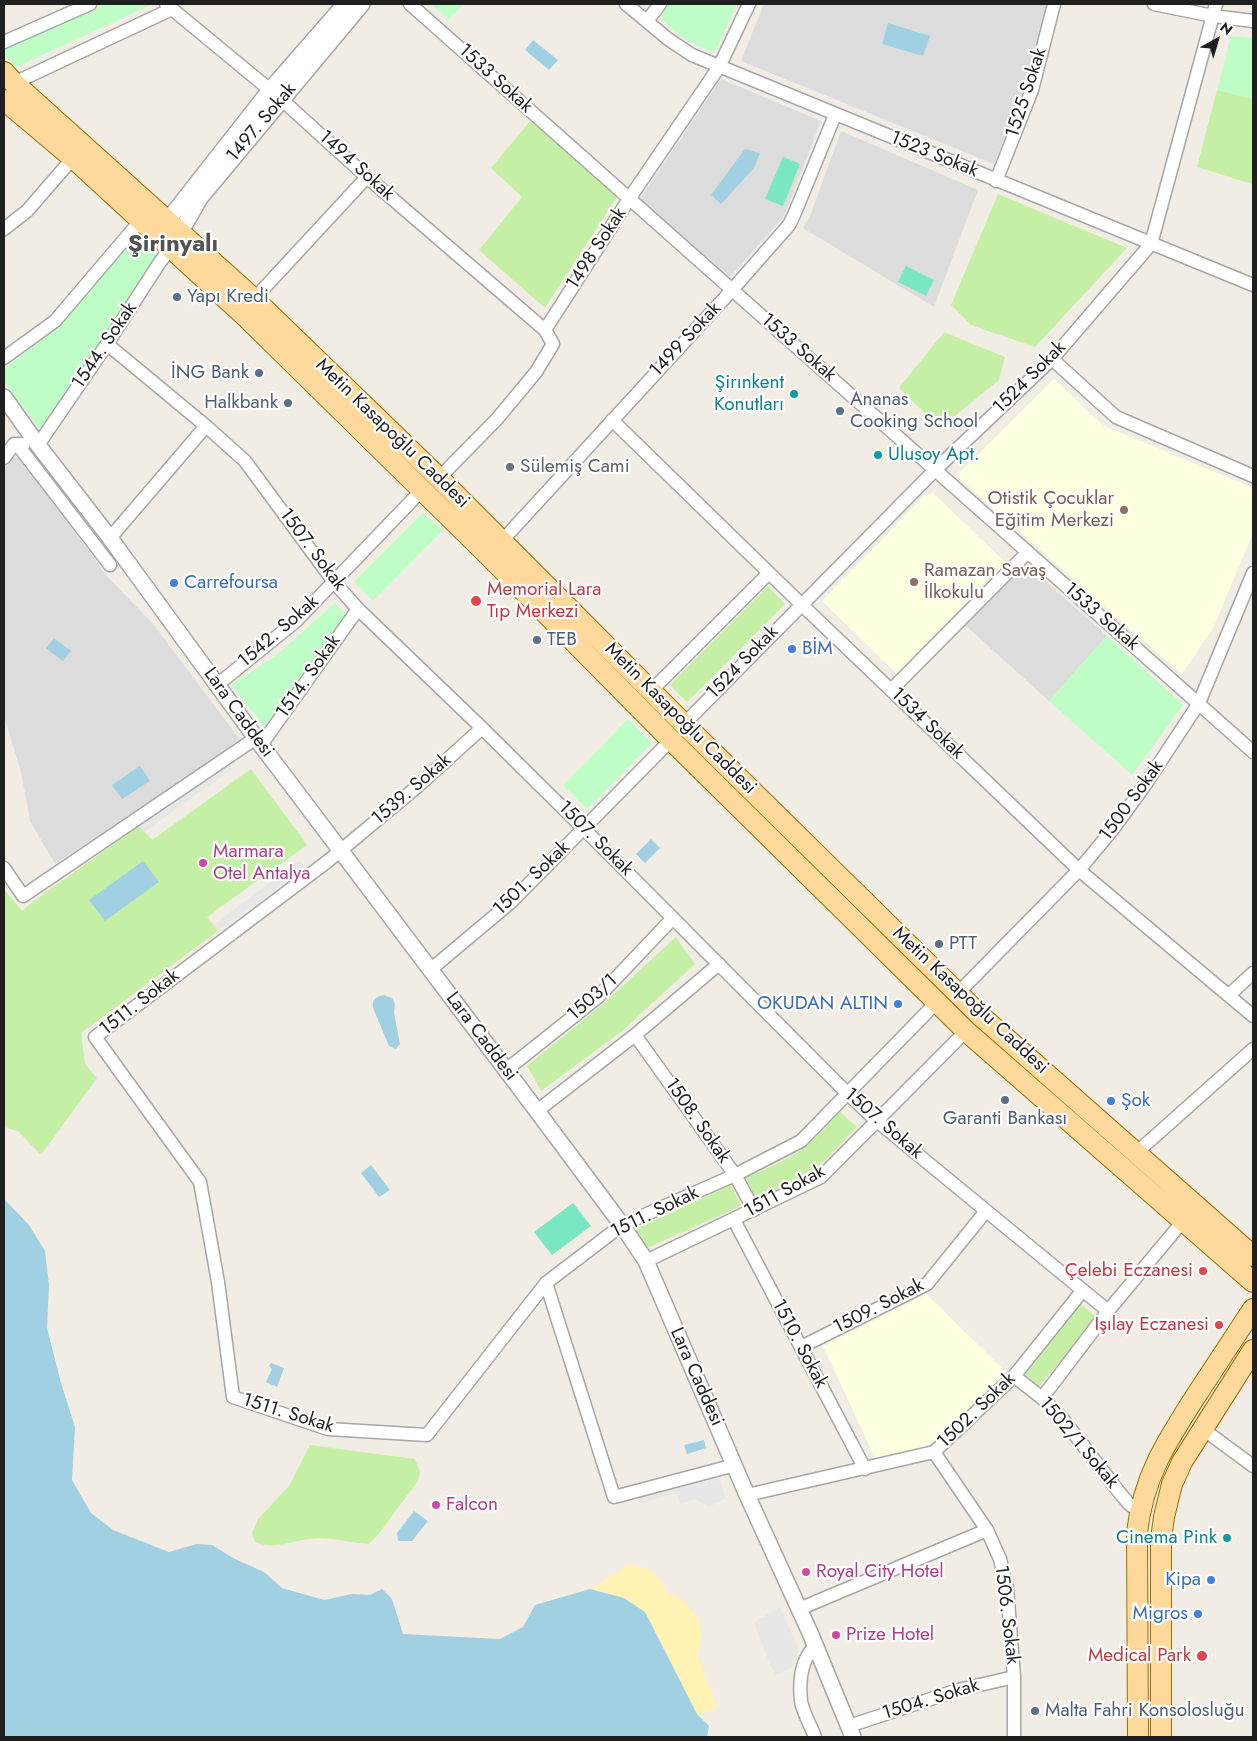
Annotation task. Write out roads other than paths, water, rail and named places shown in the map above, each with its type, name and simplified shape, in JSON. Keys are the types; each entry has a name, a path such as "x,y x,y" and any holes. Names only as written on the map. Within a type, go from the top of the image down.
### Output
{"main road":[{"name":"Metin Kasapoğlu Caddesi","path":"7,85 73,158 141,220 169,234 254,299 439,478 684,724 958,994 1253,1256"},
{"name":"Metin Kasapoğlu Caddesi","path":"7,85 169,234 248,319 966,1031 1253,1282"},
{"path":"1138,1737 1137,1533 1140,1512 1163,1447 1253,1309"},
{"path":"1161,1737 1161,1539 1172,1484 1182,1462 1253,1350"}],"street":[{"path":"4,42 90,4"},
{"name":"1497. Sokak","path":"169,234 200,198 345,4"},
{"name":"1497. Sokak","path":"276,95 362,4"},
{"name":"1533 Sokak","path":"410,4 1253,752"},
{"name":"1523 Sokak","path":"626,4 668,39 692,55 1253,285"},
{"path":"647,21 660,4"},
{"name":"1498 Sokak","path":"545,330 629,199 719,67 748,4"},
{"name":"1525 Sokak","path":"996,181 1032,90 1054,4"},
{"path":"1154,4 1214,10 1253,21"},
{"path":"7,85 169,6"},
{"name":"1494 Sokak","path":"169,6 276,95 367,178 545,330"},
{"name":"1524 Sokak","path":"684,724 935,470 1052,359 1151,244 1214,10"},
{"name":"1499 Sokak","path":"501,542 732,290 792,221 835,114"},
{"path":"4,229 27,211 73,158"},
{"path":"254,299 367,178"},
{"path":"4,358 55,321 141,220"},
{"name":"1544. Sokak","path":"17,444 24,444 34,439 108,344 160,262 169,234"},
{"path":"439,478 496,419 536,372 553,344 545,330"},
{"name":"1507. Sokak","path":"108,344 245,461 334,582 358,609 482,728 847,1093 877,1121 1108,1311"},
{"path":"1052,359 1116,417 1253,476"},
{"name":"Lara Caddesi","path":"4,397 110,538 258,741 622,1225 646,1261 851,1732"},
{"name":"1534 Sokak","path":"612,420 801,604 1080,870 1253,1016"},
{"path":"110,538 206,426"},
{"path":"4,458 14,444 17,444 110,565"},
{"name":"1542. Sokak","path":"217,685 295,622 422,490"},
{"path":"891,690 1028,552"},
{"path":"652,691 770,573"},
{"name":"1500 Sokak","path":"958,994 1080,870 1145,785 1199,703 1253,573"},
{"name":"1514. Sokak","path":"258,741 358,609"},
{"name":"1539. Sokak","path":"340,850 418,786 482,728"},
{"name":"1501. Sokak","path":"430,970 510,903 671,740"},
{"path":"4,868 23,896 258,741"},
{"name":"1511. Sokak","path":"340,850 95,1037 200,1182 218,1282 233,1396 328,1429 427,1435 546,1283 622,1225 735,1175 801,1141 937,1002"},
{"name":"1503/1","path":"506,1070 598,997 673,918"},
{"path":"537,1111 635,1035 719,964"},
{"path":"1229,995 1253,973"},
{"name":"1511 Sokak","path":"646,1261 821,1177 966,1031"},
{"name":"1508. Sokak","path":"635,1035 735,1175 754,1210"},
{"path":"1136,1153 1253,1049"},
{"name":"1509. Sokak","path":"801,1347 927,1284 986,1211"},
{"name":"1510. Sokak","path":"734,1220 864,1469"},
{"path":"1042,1398 1108,1311 1183,1221"},
{"path":"546,1283 614,1497 734,1465"},
{"name":"1502. Sokak","path":"747,1495 934,1452 1014,1376 1083,1290"},
{"name":"1502/1 Sokak","path":"1014,1376 1042,1398 1062,1418 1129,1504 1140,1512"},
{"path":"1203,1429 1253,1466"},
{"name":"1506. Sokak","path":"934,1452 987,1530 1000,1559 1007,1588 1014,1677 1014,1737"},
{"path":"799,1609 987,1530"},
{"path":"815,1646 808,1654 801,1676 801,1702 815,1737"},
{"name":"1504. Sokak","path":"851,1732 896,1710 958,1690 1014,1677"}],"water":[{"path":"888,23 930,36 923,56 882,44"},
{"path":"533,40 558,60 549,70 525,50"},
{"path":"745,149 760,153 754,168 721,204 711,195"},
{"path":"54,638 71,651 63,661 46,648"},
{"path":"140,766 150,781 122,799 112,785"},
{"path":"651,839 660,848 645,863 636,854"},
{"path":"143,861 159,882 105,921 89,900"},
{"path":"384,995 392,998 395,1004 394,1013 400,1044 396,1049 389,1046 373,1005 375,999"},
{"path":"371,1165 390,1190 379,1197 361,1173"},
{"path":"4,1199 29,1225 45,1251 49,1285 47,1328 75,1427 72,1480 91,1513 113,1530 169,1552 197,1544 212,1545 233,1558 264,1572 282,1588 324,1600 352,1594 370,1595 382,1589 392,1599 403,1634 500,1639 523,1627 535,1605 590,1589 624,1598 645,1612 697,1714 709,1726 707,1737 4,1737"},
{"path":"271,1363 284,1368 277,1387 266,1382 272,1369 269,1366"},
{"path":"704,1440 706,1448 687,1454 684,1445"},
{"path":"414,1511 428,1521 412,1541 399,1541 397,1533"}],"place":[{"name":"Yapı Kredi","path":"177,297"},
{"name":"İNG Bank","path":"259,373"},
{"name":"Şirınkent Konutları","path":"794,394"},
{"name":"Halkbank","path":"288,403"},
{"name":"Ananas Cooking School","path":"840,411"},
{"name":"Ulusoy Apt.","path":"878,455"},
{"name":"Sülemiş Cami","path":"510,467"},
{"name":"Otistik Çocuklar Eğitim Merkezi","path":"1124,510"},
{"name":"Ramazan Savaş İlkokulu","path":"914,582"},
{"name":"Carrefoursa","path":"174,583"},
{"name":"Memorial Lara Tıp Merkezi","path":"476,601"},
{"name":"TEB","path":"537,640"},
{"name":"BİM","path":"792,649"},
{"name":"Marmara Otel Antalya","path":"203,863"},
{"name":"PTT","path":"939,944"},
{"name":"OKUDAN ALTIN","path":"898,1004"},
{"name":"Garanti Bankası","path":"1005,1100"},
{"name":"Şok","path":"1111,1101"},
{"name":"Çelebi Eczanesi","path":"1203,1271"},
{"name":"Işılay Eczanesi","path":"1219,1325"},
{"name":"Falcon","path":"436,1505"},
{"name":"Cinema Pink","path":"1227,1538"},
{"name":"Royal City Hotel","path":"806,1572"},
{"name":"Kipa","path":"1211,1580"},
{"name":"Migros","path":"1198,1614"},
{"name":"Prize Hotel","path":"836,1635"},
{"name":"Medical Park","path":"1202,1656"},
{"name":"Malta Fahri Konsolosluğu","path":"1035,1711"}],"district":[{"name":"Şirinyalı","path":"173,245"}]}
